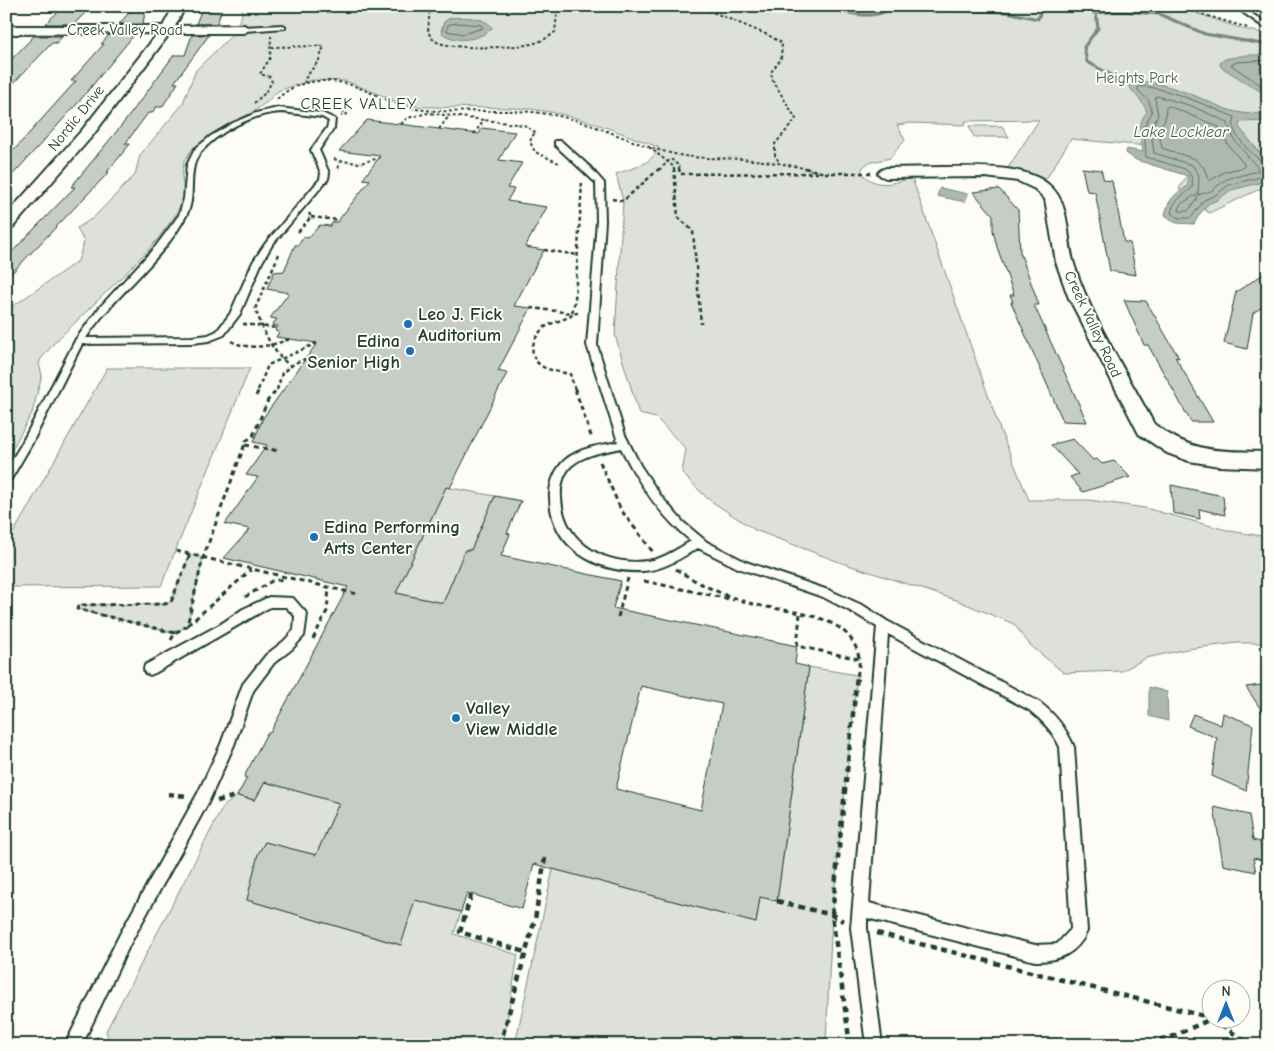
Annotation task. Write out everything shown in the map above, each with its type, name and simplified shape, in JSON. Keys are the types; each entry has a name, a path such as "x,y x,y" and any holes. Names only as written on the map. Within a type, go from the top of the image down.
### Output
{"street":[{"name":"Nordic Drive","path":"6,225 88,132 166,30 176,13 177,6"},
{"name":"Creek Valley Road","path":"11,30 244,29"},
{"path":"6,39 11,30"},
{"name":"Creek Valley Road","path":"886,173 1004,174 1026,179 1047,190 1053,198 1065,262 1077,296 1146,429 1157,439 1180,451 1197,457 1268,460"}],"lane":[{"path":"1237,6 1268,28"},
{"path":"244,29 283,27"},
{"path":"6,478 35,428 79,340 164,240 183,214 190,198 191,163 196,154 210,141 259,114 278,110 330,117 333,123 319,141 315,150 325,173 324,179 263,252 228,324 220,333 204,339 192,340 79,340"},
{"path":"558,143 600,183 601,221 592,345 625,444 656,498 679,525 699,542 742,565 827,594 860,610 883,625 1034,706 1050,718 1060,731 1067,747 1079,931 1068,947 1055,954 1035,954 860,908"},
{"path":"625,444 596,450 579,456 567,464 559,476 555,487 554,504 559,525 570,540 583,552 602,561 623,566 645,566 665,561 699,542"},
{"path":"73,1045 125,939 203,798 227,745 248,688 270,659 288,645 300,632 301,614 290,602 269,602 150,669"},
{"path":"874,1045 858,928 883,625"}],"path":[{"path":"430,6 428,32 434,40 456,45 494,47 526,45 549,36 555,32 557,13 562,6"},
{"path":"698,6 768,35 782,44 781,60 771,72 771,78 774,86 794,111 796,119 792,127 775,143 773,149 774,156 780,163"},
{"path":"1176,6 1252,29"},
{"path":"242,122 242,111 264,94 272,82 270,78 260,74 262,68 267,65 271,47 272,30 266,28"},
{"path":"271,47 324,46 324,55 307,75 304,80 305,83"},
{"path":"276,99 285,91 305,83 321,81 346,83 402,106 428,109 518,111 546,114 568,118 670,153 695,158 780,163 825,173"},
{"path":"402,124 407,118 428,113 524,125 536,133 532,136 530,142 535,152 562,164"},
{"path":"439,129 449,116"},
{"path":"474,134 484,120"},
{"path":"645,145 674,167 678,217 693,231 701,324"},
{"path":"340,161 360,163 379,158"},
{"path":"623,201 671,159 679,166 680,174 886,173"},
{"path":"582,178 575,300 572,313 571,316 553,322 537,335 532,346 532,354 536,361 544,367 570,374 620,512 636,534 653,552 709,589 747,602"},
{"path":"311,217 339,220"},
{"path":"544,250 578,255"},
{"path":"531,308 594,314"},
{"path":"228,324 277,328"},
{"path":"220,333 238,346 272,345 290,339"},
{"path":"256,396 268,365 317,343"},
{"path":"187,626 203,558 246,441 253,436 268,400 273,398 276,389 282,383 282,373 295,363 305,359"},
{"path":"245,446 280,452"},
{"path":"176,551 357,594"},
{"path":"175,633 77,609 79,605 165,604 171,602 190,554"},
{"path":"167,647 175,633 187,626 252,570"},
{"path":"618,617 628,578 824,619 838,626 854,644 859,659 832,915 850,1045"},
{"path":"800,614 797,646 859,659"},
{"path":"500,1045 535,919 545,858"},
{"path":"472,895 460,932 525,952"},
{"path":"1139,1045 1173,1036 1202,1023"},
{"path":"1226,1028 1250,1045"}],"green space":[{"name":"Heights Park","path":"242,6 1176,6 1243,29 1268,34 1268,40 1264,40 1268,42 1268,185 1209,213 1179,189 1201,151 1071,139 1046,179 1008,168 1039,120 965,121 966,125 911,123 897,125 905,140 890,158 868,163 861,172 873,181 885,184 912,178 1001,432 1029,500 1089,500 1145,508 1230,531 1268,537 1268,643 1237,643 1187,649 1146,658 1122,671 1064,673 1030,645 1014,624 956,600 839,562 755,530 708,499 682,473 686,449 656,418 639,414 615,335 623,201 616,174 647,162 652,158 658,147 596,124 547,111 515,108 412,106 346,81 312,80 278,91 267,102 246,117 194,147 184,161 182,176 184,195 177,213 157,240 56,341 41,359 39,364 42,375 32,413 6,460 6,311 78,261 84,242 77,228 93,218 135,175 140,155 182,105 196,70 231,36 242,15","holes":["450,18 482,20 484,34 465,39 441,31 444,22"]},
{"path":"969,126 1002,126 1009,137 974,137"},
{"path":"107,368 250,368 161,586 6,587 6,546"},
{"path":"446,487 495,496 471,550 465,550 443,603 396,593"},
{"path":"190,554 203,558 187,626 175,633 77,609 79,605 165,604 171,602"},
{"path":"809,667 857,675 832,915 826,1042 515,1044 553,869 756,923 760,897 777,901"},
{"path":"265,782 339,803 316,855 265,842 258,854 247,900 400,945 415,900 461,912 454,934 518,955 503,1045 110,1045 106,1031 223,807 237,796 255,800"}],"water":[{"path":"450,18 479,19 485,21 492,28 475,38 454,39 442,33 444,22"},
{"name":"Lake Locklear","path":"1247,55 1268,55 1268,96 1221,67 1220,63 1225,59"},
{"name":"Lake Locklear","path":"1135,80 1173,88 1236,112 1246,114 1268,111 1268,121 1240,122 1239,127 1268,163 1268,178 1259,183 1231,190 1208,204 1194,224 1176,223 1165,215 1173,197 1188,186 1188,176 1136,160 1126,153 1127,149 1143,152 1140,126 1147,112 1127,83"},
{"path":"940,188 968,194 965,202 937,196"},
{"path":"1149,687 1167,692 1168,721 1149,716"}],"building":[{"path":"135,6 146,6 143,24 119,24"},
{"path":"222,8 217,24 196,24 201,11"},
{"path":"60,10 88,10 74,24 45,24"},
{"path":"109,35 134,35 77,104 6,182 6,159 76,81 71,81 104,44 101,44"},
{"path":"192,35 209,35 174,83 178,83 162,107 156,107 152,113 148,113 125,144 130,144 107,172 109,172 6,279 6,258 75,187 71,187 126,120 174,55 185,55"},
{"path":"34,36 63,36 56,43 52,43 6,91 6,65"},
{"name":"Valley View Middle","path":"367,120 479,134 482,128 515,132 499,160 522,163 507,188 514,189 507,201 547,207 525,247 544,250 514,306 531,308 498,371 507,373 450,488 446,487 396,593 443,603 465,550 471,550 495,496 521,501 507,533 510,534 501,556 621,581 613,608 797,646 795,664 809,667 777,901 760,897 756,923 534,864 522,909 467,893 461,912 415,900 401,945 247,900 258,854 265,842 316,855 339,803 265,782 255,800 237,796 247,778 244,777 267,733 270,733 348,587 224,558 250,529 225,524 258,477 246,475 267,445 253,442 263,418 317,343 276,337 279,332 275,331 278,326 272,325 277,319 270,318 289,293 267,289 274,272 284,271 295,245 298,245 304,237 308,238 320,225 330,226 333,222 337,222 370,180 363,179 380,156 339,151","holes":["641,686 722,704 701,810 616,789"]},
{"path":"1082,168 1101,170 1104,180 1112,181 1124,242 1130,243 1136,275 1110,271 1095,192 1087,191"},
{"path":"999,189 1018,210 1020,252 1039,305 1034,305 1087,422 1063,421 1011,302 1013,302 1010,295 1014,295 997,247 993,230 993,215 973,192"},
{"path":"1268,271 1268,303 1253,313 1247,349 1224,343 1236,292"},
{"path":"1124,300 1146,301 1179,358 1175,357 1213,422 1191,422 1148,345 1144,345"},
{"path":"1073,439 1093,460 1097,459 1102,464 1114,461 1130,477 1083,492 1070,477 1078,474 1051,445"},
{"path":"1171,485 1223,496 1225,515 1199,509 1200,519 1173,513"},
{"path":"1268,684 1268,720 1246,687"},
{"path":"1223,713 1253,725 1246,791 1212,776 1217,738 1188,726 1193,714 1221,725"},
{"path":"1214,807 1249,815 1253,840 1260,842 1263,860 1253,858 1256,872 1223,865"}],"waterway":[{"path":"798,6 804,6"},
{"path":"834,6 830,10 865,15 878,14 894,6"},
{"path":"934,6 952,10 1007,12 1038,19 1041,11 1054,8 1096,13"},
{"path":"1096,13 1121,11 1159,14 1205,34 1268,45"},
{"path":"1096,13 1098,28 1084,47 1087,62 1127,83"}],"place":[{"name":"Leo J. Fick Auditorium","path":"408,324"},
{"name":"Edina Senior High","path":"410,351"},
{"name":"Edina Performing Arts Center","path":"314,537"},
{"name":"Valley View Middle","path":"456,718"}],"district":[{"name":"CREEK VALLEY","path":"359,104"}]}
